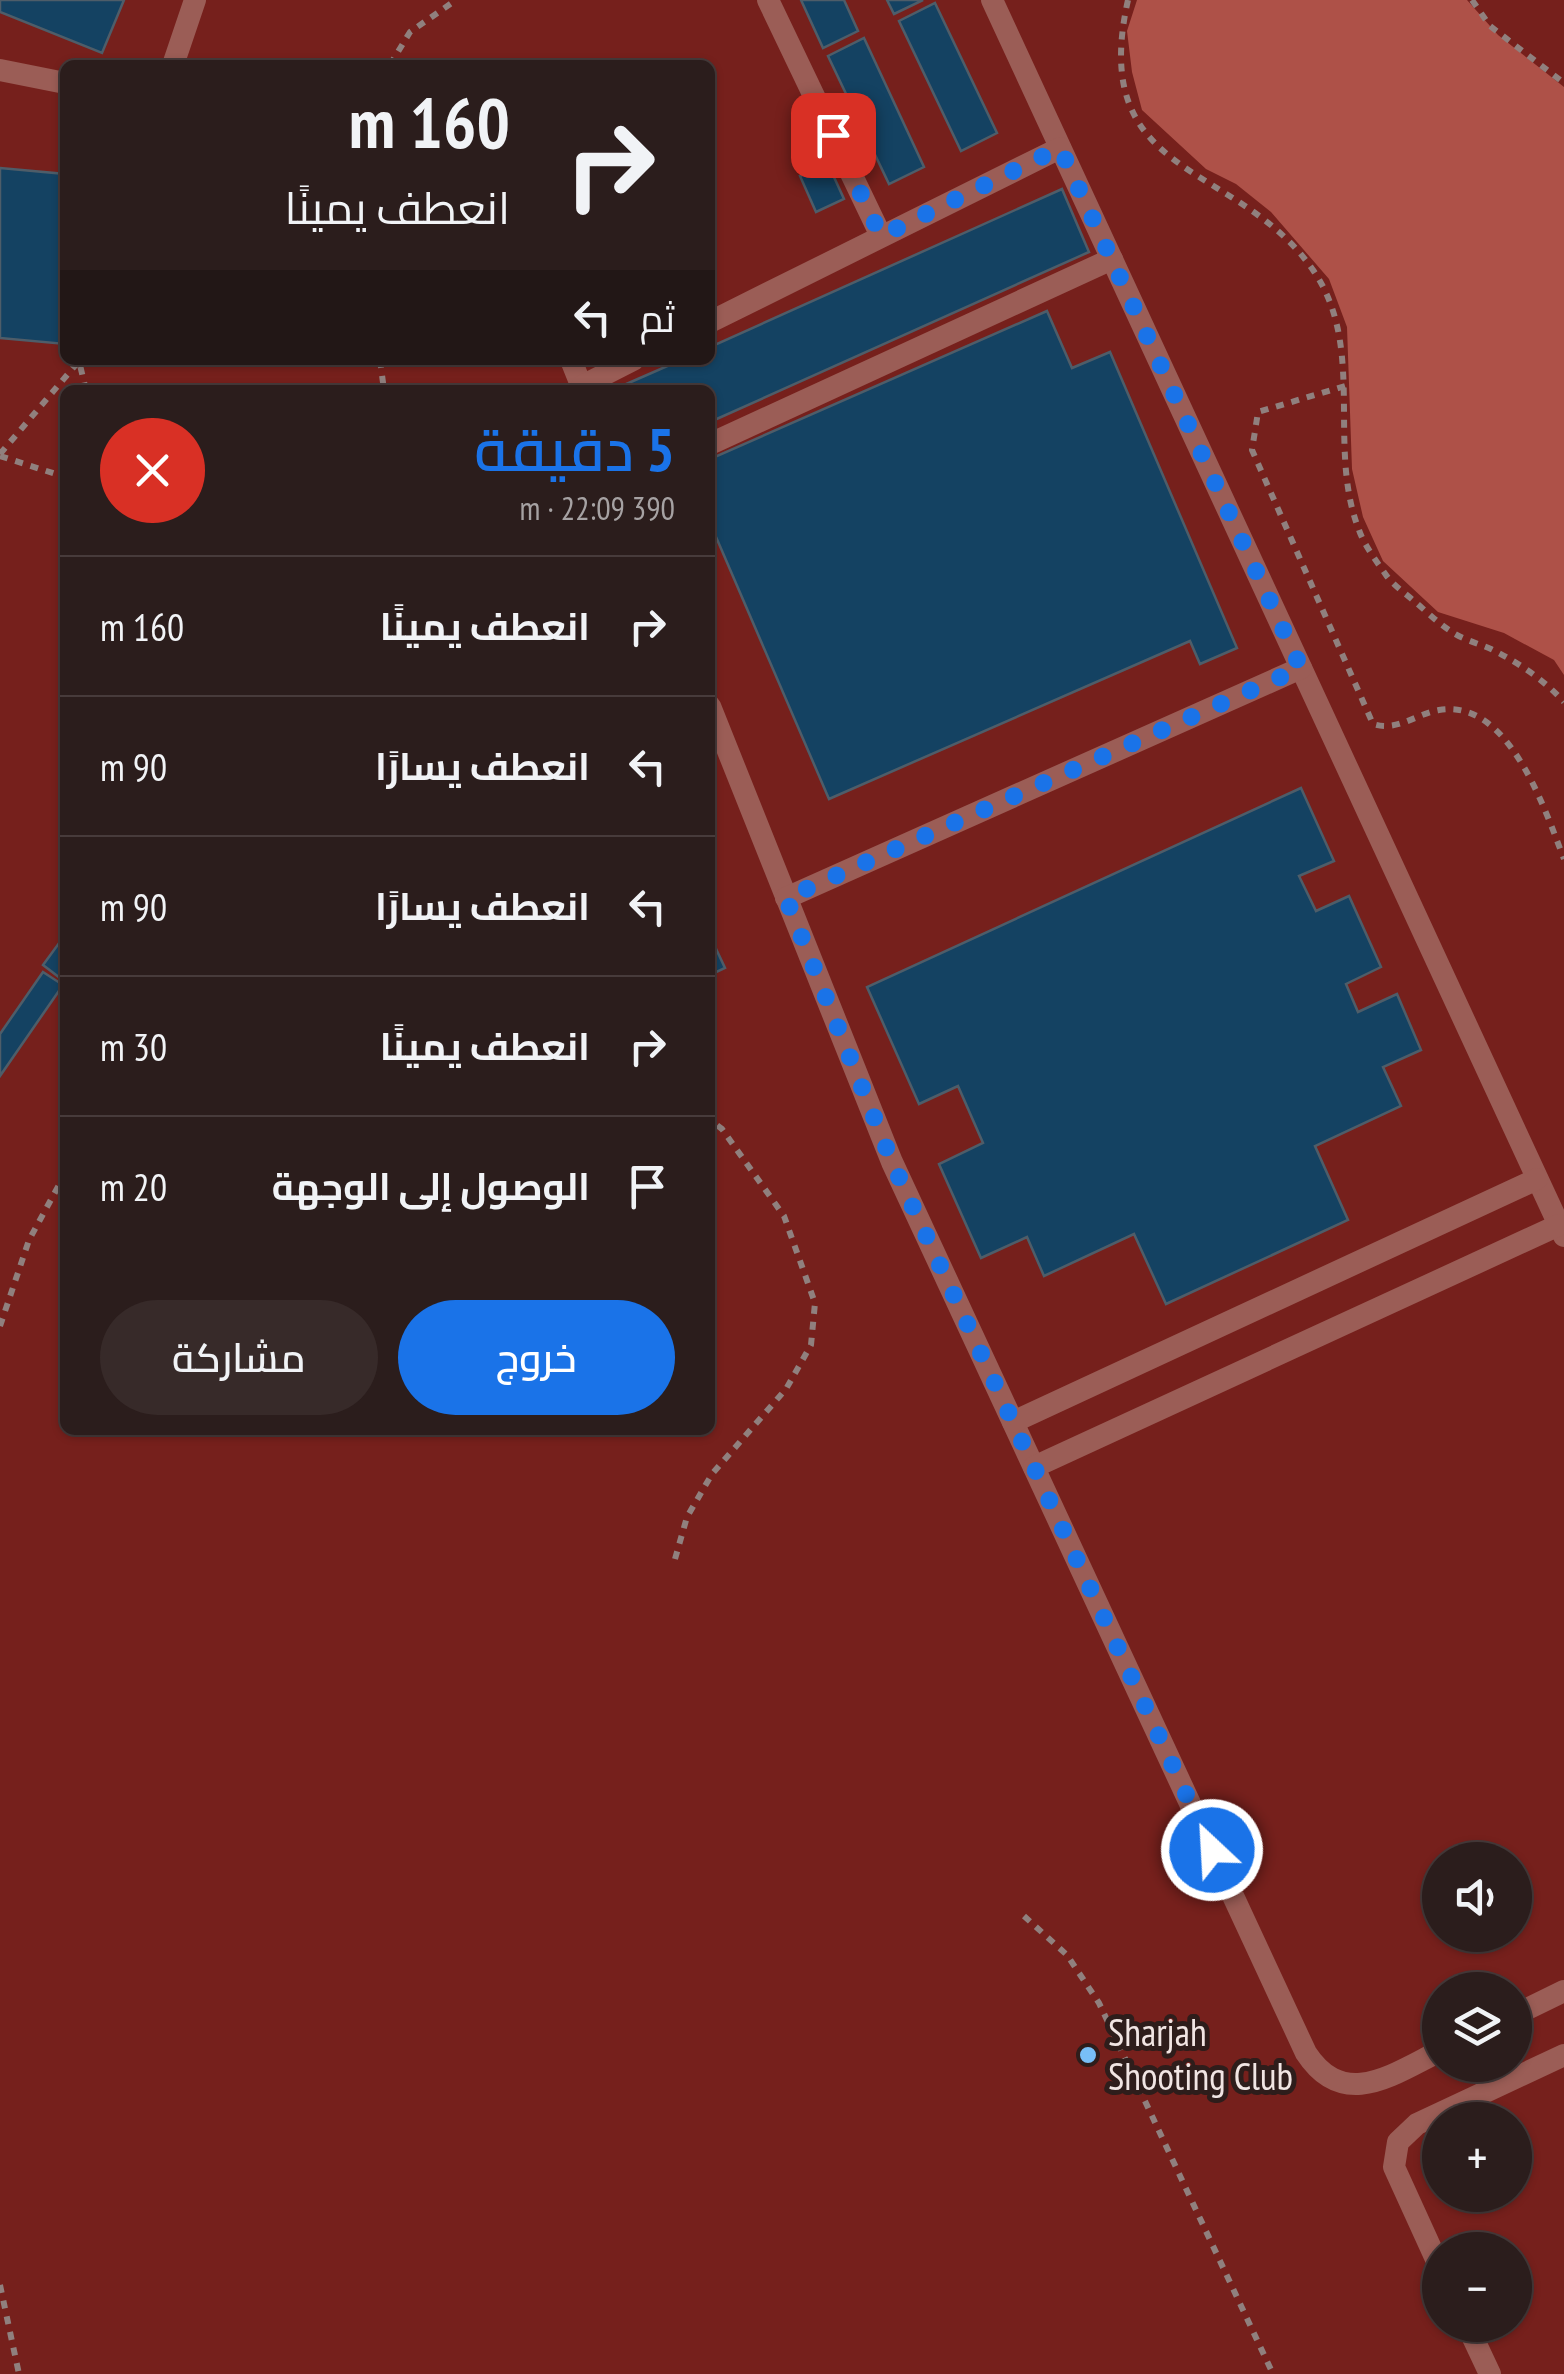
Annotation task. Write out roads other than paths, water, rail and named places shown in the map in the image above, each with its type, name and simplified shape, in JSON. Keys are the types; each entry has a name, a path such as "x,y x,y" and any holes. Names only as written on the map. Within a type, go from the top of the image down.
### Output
{"lane":[{"path":"175,60 195,0"},
{"path":"768,0 881,236"},
{"path":"992,0 1562,1230 1034,1467"},
{"path":"0,70 60,82"},
{"path":"715,319 1060,148"},
{"path":"715,442 1112,260"},
{"path":"588,385 624,365"},
{"path":"786,898 1301,668"},
{"path":"715,719 892,1162 1306,2053 1316,2068 1348,2084 1367,2084 1422,2059"},
{"path":"1013,1422 1537,1179"},
{"path":"1532,2007 1564,1991"},
{"path":"1423,2232 1398,2179 1394,2154 1398,2142 1417,2124 1564,2055"},
{"path":"1475,2342 1490,2374"}],"place":[{"name":"Sharjah Shooting Club","path":"1088,2055"}]}
